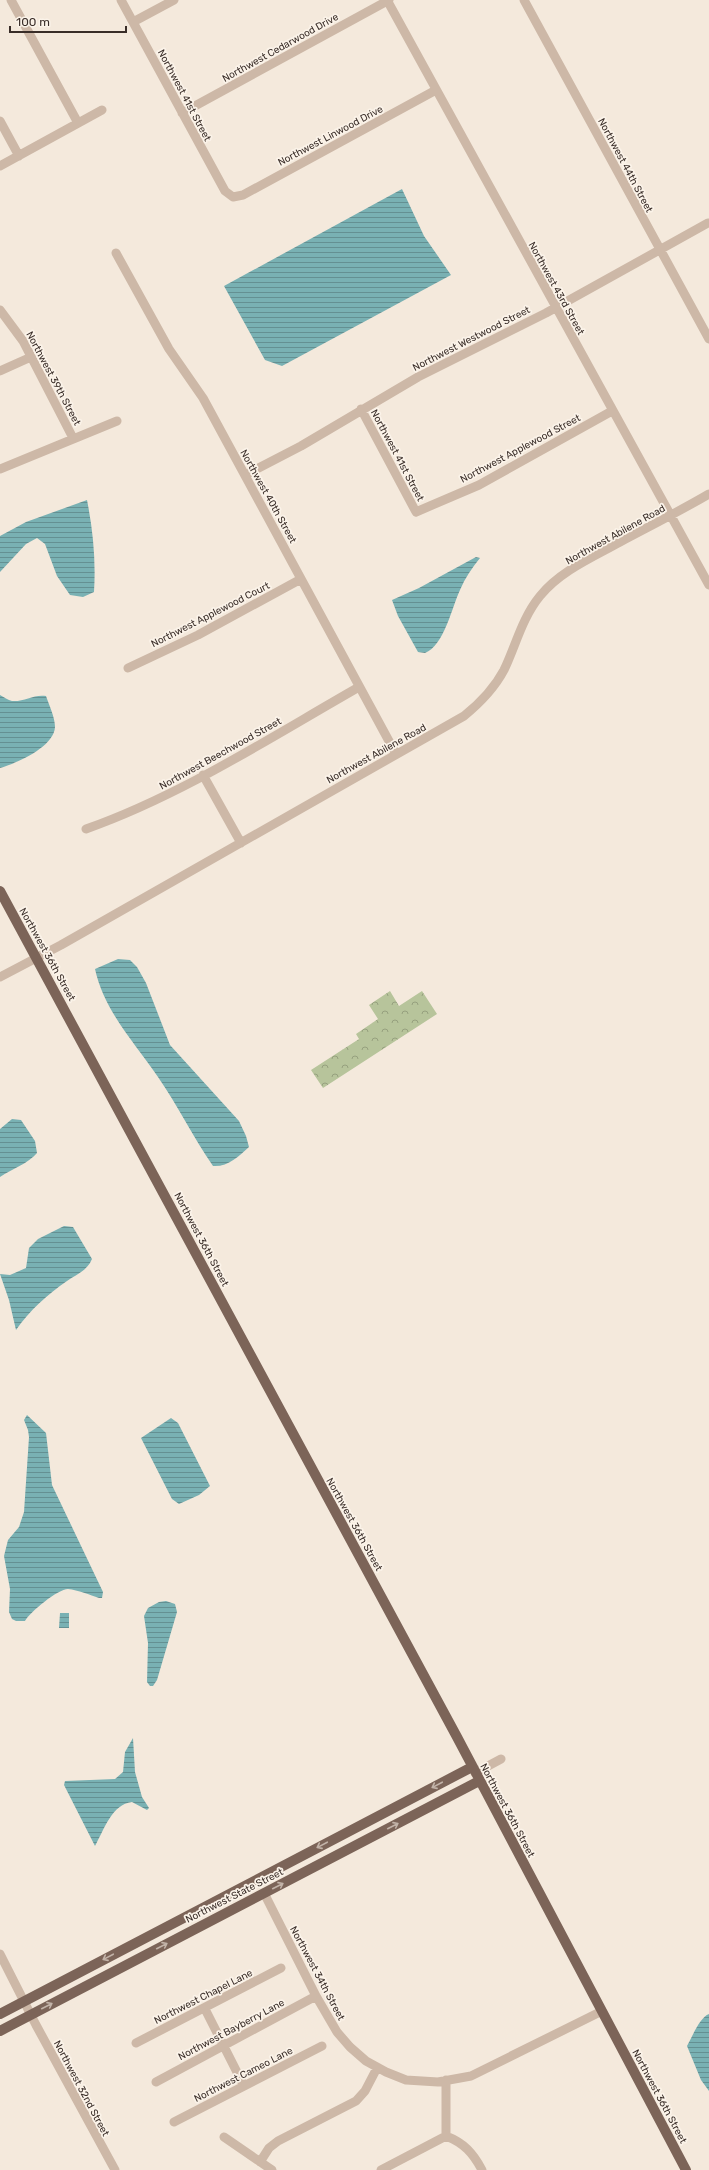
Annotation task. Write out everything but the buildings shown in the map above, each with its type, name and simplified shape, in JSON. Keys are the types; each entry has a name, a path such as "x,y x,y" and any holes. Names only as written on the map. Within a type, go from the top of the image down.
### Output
{"main road":[{"name":"Northwest 36th Street","path":"0,891 476,1774 686,2170"},
{"name":"Northwest State Street","path":"0,2031 264,1893 476,1774"},
{"name":"Northwest State Street","path":"0,2014 476,1774"}],"street":[{"path":"11,0 78,124"},
{"name":"Northwest 41st Street","path":"121,0 224,192 233,197"},
{"path":"133,22 174,0"},
{"name":"Northwest 43rd Street","path":"388,0 612,411 709,585"},
{"name":"Northwest Cedarwood Drive","path":"182,113 388,0"},
{"name":"Northwest 44th Street","path":"524,0 709,339"},
{"name":"Northwest Linwood Drive","path":"233,197 243,195 436,90"},
{"path":"0,166 102,110"},
{"path":"0,122 18,156"},
{"name":"Northwest Westwood Street","path":"245,474 301,446 361,409 418,377 555,307 708,222"},
{"name":"Northwest 40th Street","path":"116,253 169,350 203,398 396,754"},
{"name":"Northwest 39th Street","path":"0,310 23,341 73,438"},
{"path":"0,371 31,357"},
{"name":"Northwest 41st Street","path":"361,409 416,512"},
{"name":"Northwest Applewood Street","path":"416,512 479,485 612,411"},
{"path":"0,469 117,421"},
{"name":"Northwest Abilene Road","path":"0,977 37,958 464,716 480,703 504,670 529,612 540,595 554,582 578,565 709,494"},
{"name":"Northwest Applewood Court","path":"128,668 198,635 301,579"},
{"name":"Northwest Beechwood Street","path":"86,829 134,811 203,775 359,687"},
{"path":"203,775 241,843"},
{"path":"476,1774 501,1759"},
{"name":"Northwest 34th Street","path":"264,1893 329,2022 350,2047 377,2068 406,2080 446,2080 471,2076 602,2011"},
{"name":"Northwest 32nd Street","path":"0,1954 31,2015 115,2170"},
{"name":"Northwest Chapel Lane","path":"136,2043 205,2009 281,1968"},
{"name":"Northwest Bayberry Lane","path":"156,2082 316,1996"},
{"path":"205,2009 244,2086"},
{"name":"Northwest Cameo Lane","path":"174,2122 322,2046"},
{"path":"260,2162 269,2148 278,2142 356,2101 365,2091 377,2068"},
{"path":"446,2080 446,2136"},
{"path":"381,2170 446,2136 460,2141 468,2148 482,2170"},
{"path":"224,2137 272,2170"}],"green space":[{"path":"390,991 399,1006 422,991 437,1014 323,1088 311,1070 359,1039 356,1034 378,1019 369,1005"}],"water":[{"path":"402,189 424,236 451,275 282,366 265,360 224,286"},
{"path":"87,500 94,546 94,592 83,597 70,595 57,576 45,544 37,538 26,544 0,572 0,536 26,522"},
{"path":"476,557 480,558 462,586 447,625 437,643 432,649 425,653 418,652 398,616 392,600 419,588"},
{"path":"0,695 12,701 37,696 46,696 53,715 55,727 53,734 48,741 34,753 0,768"},
{"path":"118,959 130,960 137,967 146,983 170,1045 239,1121 249,1147 232,1161 223,1165 213,1166 165,1088 121,1026 105,999 95,969"},
{"path":"12,1119 21,1120 35,1141 37,1153 25,1163 0,1177 0,1129"},
{"path":"64,1226 73,1227 92,1259 85,1269 39,1303 16,1330 9,1300 0,1274 10,1275 26,1268 29,1248 38,1239"},
{"path":"27,1415 46,1433 52,1485 103,1592 102,1598 99,1598 76,1590 63,1590 32,1612 25,1621 16,1621 12,1619 9,1612 10,1589 4,1556 8,1540 19,1527 24,1512 29,1437 24,1420"},
{"path":"171,1418 178,1423 210,1486 199,1495 179,1504 172,1499 141,1438"},
{"path":"166,1601 175,1604 177,1612 157,1680 153,1686 150,1686 147,1682 148,1643 144,1616 148,1608 159,1602"},
{"path":"60,1613 69,1613 69,1628 59,1628"},
{"path":"133,1738 135,1772 142,1797 149,1808 147,1810 132,1802 119,1807 109,1819 95,1846 64,1785 65,1781 115,1779 123,1772 125,1752"},
{"path":"709,2014 709,2091 701,2080 687,2046 699,2023"}]}
